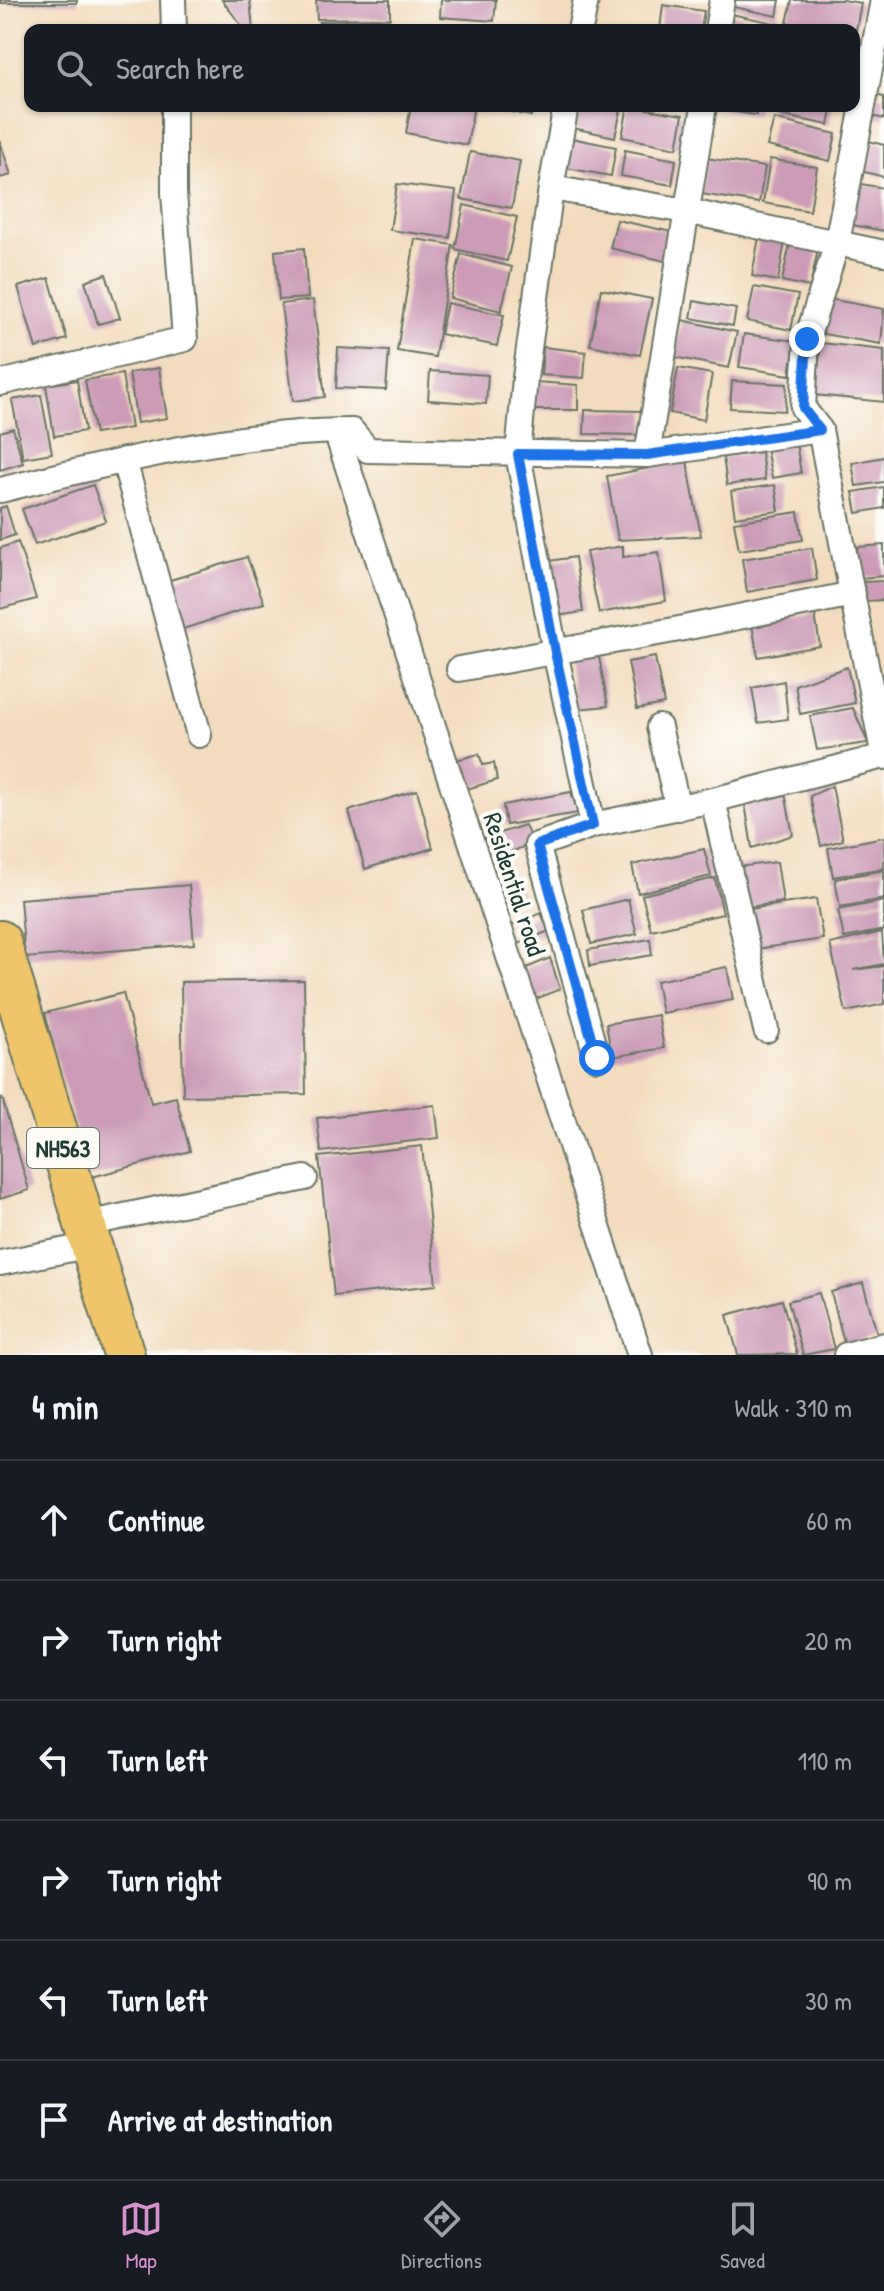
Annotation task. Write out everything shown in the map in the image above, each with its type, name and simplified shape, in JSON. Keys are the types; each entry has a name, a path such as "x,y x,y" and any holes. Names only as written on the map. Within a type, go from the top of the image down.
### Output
{"highway":[{"name":"NH563","path":"0,941 13,1030 89,1235 124,1355"}],"street":[{"path":"173,0 174,24"},
{"path":"581,24 586,0"},
{"path":"718,24 722,0"},
{"path":"597,1058 537,845 593,825 713,800 884,756 820,430 803,408 807,339 837,243 883,0"},
{"path":"0,383 185,339 174,193 174,112"},
{"path":"565,112 551,188 525,378 518,454 555,652 593,825"},
{"path":"647,455 703,112"},
{"path":"551,188 686,211 884,253"},
{"path":"0,490 124,460 254,437 336,431 352,431 368,450 647,455 820,430"},
{"name":"Residential road","path":"336,431 640,1355"},
{"path":"124,460 199,735"},
{"path":"459,669 853,594"},
{"path":"659,727 678,808"},
{"path":"713,800 766,1030"},
{"path":"0,1263 89,1235 305,1178"},
{"path":"846,1355 884,1345"}],"building":[{"path":"0,0 77,0 77,3 0,3"},
{"path":"222,0 250,0 252,24 240,24"},
{"path":"316,0 390,0 390,18 317,19"},
{"path":"441,0 496,0 494,21 440,17"},
{"path":"730,0 780,0 777,16 729,6"},
{"path":"792,0 861,3 857,24 787,23"},
{"path":"663,5 704,11 702,24 661,24"},
{"path":"731,14 778,24 728,24"},
{"path":"380,20 380,24 319,24"},
{"path":"872,94 884,97 884,119 868,115"},
{"path":"410,112 473,112 467,145 406,133"},
{"path":"571,112 621,112 615,137 568,127"},
{"path":"627,112 683,115 677,148 622,137"},
{"path":"769,112 832,112 829,125"},
{"path":"774,119 836,134 830,161 767,146"},
{"path":"571,138 616,147 611,176 566,168"},
{"path":"861,139 884,145 884,177 853,169"},
{"path":"0,141 11,175 0,178"},
{"path":"625,150 676,160 672,185 621,176"},
{"path":"470,152 520,161 512,208 461,199"},
{"path":"706,158 765,167 759,203 701,194"},
{"path":"770,159 817,167 810,211 763,203"},
{"path":"850,182 884,188 884,231 842,223"},
{"path":"397,184 456,191 450,238 390,230"},
{"path":"464,205 517,217 507,261 455,249"},
{"path":"617,220 672,232 665,261 610,248"},
{"path":"759,237 785,242 778,281 752,276"},
{"path":"415,239 453,245 435,357 397,351"},
{"path":"790,243 818,249 810,287 782,281"},
{"path":"304,248 308,298 279,300 275,251"},
{"path":"461,254 512,267 501,311 450,298"},
{"path":"106,274 120,318 98,324 85,281"},
{"path":"49,278 67,339 36,348 18,287"},
{"path":"754,287 798,295 791,330 747,321"},
{"path":"601,289 652,299 640,355 590,345"},
{"path":"829,299 884,309 881,344 823,334"},
{"path":"313,300 325,397 293,401 281,304"},
{"path":"694,301 736,309 733,326 691,318"},
{"path":"447,303 504,315 497,346 440,334"},
{"path":"682,320 737,332 729,368 674,357"},
{"path":"744,334 795,341 790,375 739,367"},
{"path":"821,343 884,350 884,402 815,395"},
{"path":"543,347 586,352 584,378 541,375"},
{"path":"338,348 389,351 386,390 336,388"},
{"path":"159,368 167,418 137,423 129,373"},
{"path":"678,368 712,374 704,420 670,413"},
{"path":"430,371 488,375 486,404 428,400"},
{"path":"122,374 131,428 95,434 85,380"},
{"path":"77,380 85,431 54,436 46,385"},
{"path":"732,381 787,384 785,411 730,408"},
{"path":"535,382 578,385 578,410 534,410"},
{"path":"41,395 52,453 23,458 12,400"},
{"path":"585,410 646,411 645,435 584,434"},
{"path":"13,428 23,463 0,470 0,432"},
{"path":"796,443 801,473 772,478 766,448"},
{"path":"761,452 765,480 727,485 723,457"},
{"path":"884,457 884,482 856,486 852,463"},
{"path":"687,461 701,536 618,540 607,476"},
{"path":"93,485 106,521 35,545 22,509"},
{"path":"775,485 779,511 735,517 731,491"},
{"path":"884,487 884,508 857,513 853,492"},
{"path":"6,506 15,535 0,540 0,508"},
{"path":"798,512 803,540 739,550 734,522"},
{"path":"18,542 36,599 0,609 0,548"},
{"path":"884,545 884,576 859,578 857,547"},
{"path":"623,546 623,557 659,552 666,601 599,613 586,552"},
{"path":"812,548 817,580 747,592 742,559"},
{"path":"247,557 264,603 183,629 167,581"},
{"path":"575,557 583,612 556,616 549,561"},
{"path":"884,581 884,600 863,601 862,582"},
{"path":"815,614 820,646 758,657 752,625"},
{"path":"599,657 608,706 576,709 568,661"},
{"path":"655,657 664,704 637,709 628,662"},
{"path":"847,667 855,703 800,714 795,685"},
{"path":"784,681 788,719 758,723 752,688"},
{"path":"853,708 868,743 817,750 810,716"},
{"path":"479,754 483,765 494,763 497,780 460,791 452,761"},
{"path":"832,786 843,840 821,846 810,796"},
{"path":"417,790 433,848 365,869 349,811"},
{"path":"571,792 578,813 506,825 503,805"},
{"path":"785,793 793,835 752,848 745,803"},
{"path":"525,825 532,843 484,864 478,840"},
{"path":"884,837 884,868 833,877 828,848"},
{"path":"704,849 711,876 638,893 632,865"},
{"path":"777,862 783,902 742,908 737,867"},
{"path":"884,870 884,899 840,907 835,879"},
{"path":"715,878 723,914 651,930 642,895"},
{"path":"515,880 522,896 495,907 489,891"},
{"path":"189,885 194,944 25,958 20,899"},
{"path":"628,899 637,934 591,944 583,910"},
{"path":"816,899 823,939 756,949 750,909"},
{"path":"884,901 884,930 844,938 838,910"},
{"path":"541,913 549,931 516,945 509,927"},
{"path":"882,932 884,964 853,970 884,966 884,1004 846,1012 830,944"},
{"path":"650,939 652,955 590,966 588,950"},
{"path":"550,958 560,989 536,999 524,969"},
{"path":"727,967 733,1000 662,1013 656,981"},
{"path":"304,980 306,1094 183,1096 181,982"},
{"path":"123,993 151,1103 176,1097 190,1151 88,1178 45,1013"},
{"path":"658,1015 664,1048 612,1057 606,1024"},
{"path":"0,1098 29,1190 0,1199"},
{"path":"435,1105 439,1138 321,1152 317,1118"},
{"path":"422,1146 436,1285 334,1296 319,1157"},
{"path":"863,1283 878,1337 845,1346 831,1292"},
{"path":"819,1293 834,1349 803,1355 788,1301"},
{"path":"782,1300 797,1354 738,1355 727,1315"}],"route":[{"path":"597,1058 537,845 593,825 555,652 518,454 647,455 820,430 803,408 807,339"}]}
